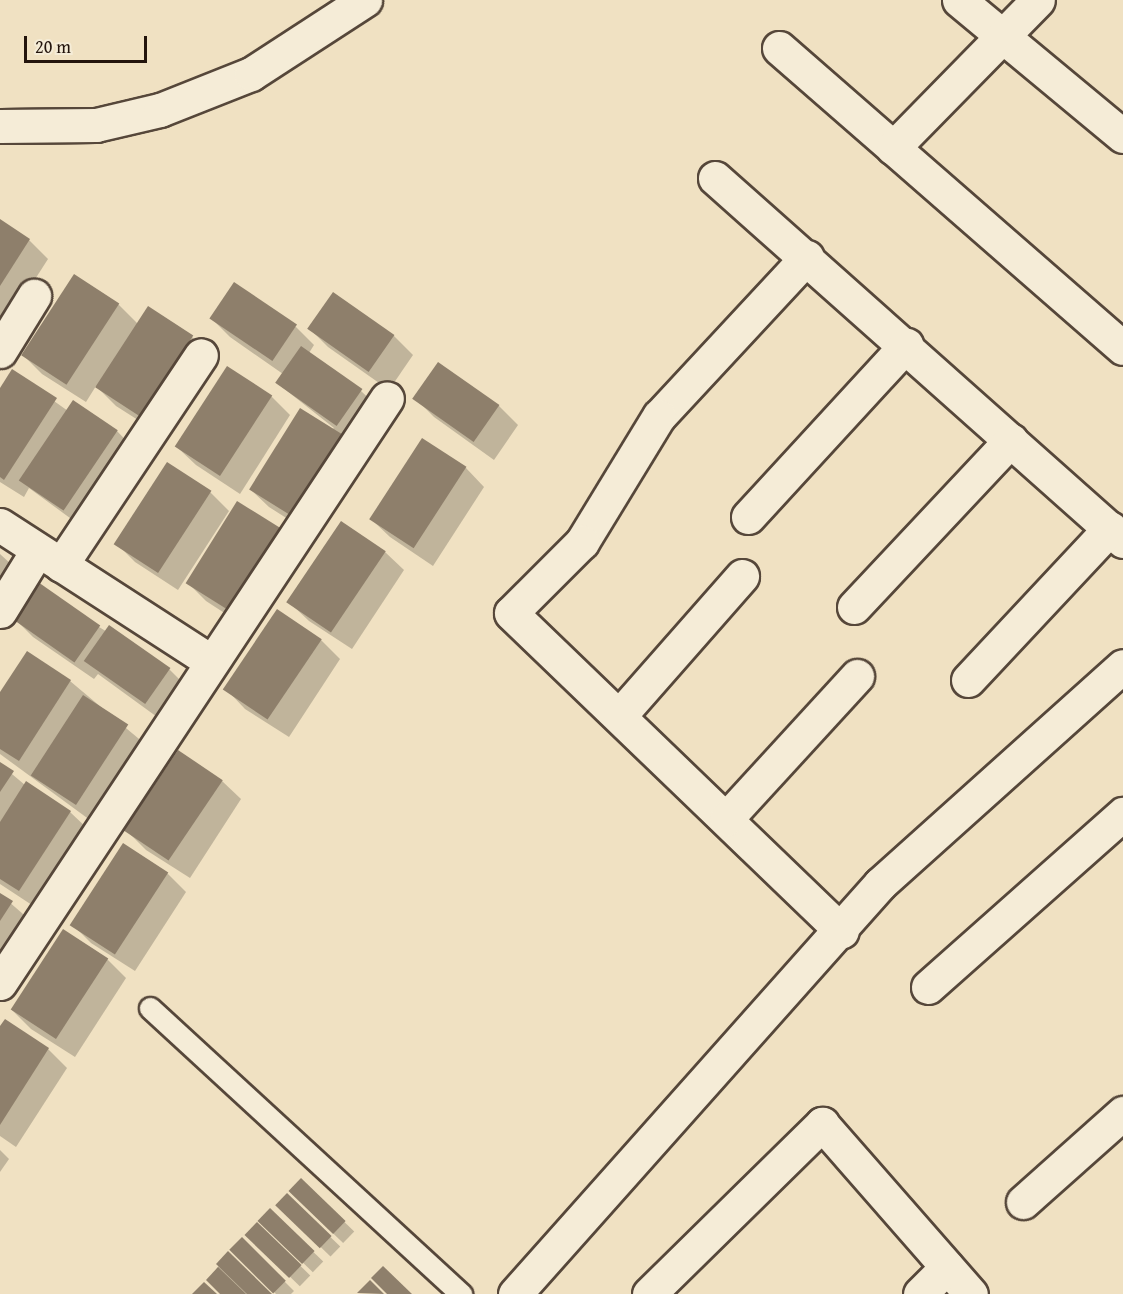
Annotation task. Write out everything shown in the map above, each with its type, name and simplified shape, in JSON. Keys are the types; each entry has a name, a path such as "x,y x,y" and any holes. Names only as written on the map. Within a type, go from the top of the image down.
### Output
{"street":[{"path":"0,126 96,125 160,110 251,74 365,0"},
{"path":"959,0 1004,34 1123,136"},
{"path":"893,148 1038,0"},
{"path":"779,48 1123,348"},
{"path":"715,178 807,257 1117,535 968,680"},
{"path":"807,257 659,416 582,542 512,610 514,617 620,715 842,931"},
{"path":"0,351 34,296"},
{"path":"748,517 906,345"},
{"path":"0,611 49,558 201,355"},
{"path":"0,983 387,398"},
{"path":"854,607 1011,440"},
{"path":"0,525 212,662"},
{"path":"620,715 742,576"},
{"path":"515,1294 842,931 880,884 1123,666"},
{"path":"726,819 857,676"},
{"path":"928,987 1123,814"},
{"path":"1023,1202 1123,1113"},
{"path":"649,1294 822,1124 971,1294"},
{"path":"920,1294 947,1267"}],"lane":[{"path":"150,1008 461,1294"}],"building":[{"path":"0,219 30,239 0,286"},
{"path":"74,274 119,303 66,385 21,355"},
{"path":"234,282 297,324 272,361 209,318"},
{"path":"333,292 394,335 369,372 307,329"},
{"path":"148,306 193,335 140,417 95,387"},
{"path":"301,346 362,389 337,426 275,383"},
{"path":"438,362 499,405 474,442 412,399"},
{"path":"227,366 272,395 220,476 175,447"},
{"path":"12,369 57,398 4,480 0,477 0,388"},
{"path":"73,400 118,430 64,511 19,480"},
{"path":"300,408 346,437 295,518 249,489"},
{"path":"422,438 466,467 414,548 369,519"},
{"path":"167,462 211,491 158,573 114,544"},
{"path":"237,501 283,530 231,612 186,583"},
{"path":"341,521 386,551 331,632 286,602"},
{"path":"38,582 100,626 74,662 12,619"},
{"path":"277,609 322,639 268,720 223,689"},
{"path":"109,625 170,668 145,704 84,661"},
{"path":"27,651 71,680 19,761 0,749 0,692"},
{"path":"83,695 128,724 76,805 31,776"},
{"path":"178,750 223,780 169,861 124,830"},
{"path":"0,762 14,771 0,792"},
{"path":"26,781 71,811 19,891 0,879 0,822"},
{"path":"123,843 168,872 115,955 70,925"},
{"path":"0,893 13,901 0,921"},
{"path":"63,929 108,958 56,1039 11,1010"},
{"path":"5,1019 49,1048 0,1125 0,1026"},
{"path":"301,1178 346,1221 333,1234 288,1191"},
{"path":"287,1193 332,1236 320,1248 275,1205"},
{"path":"270,1208 315,1251 302,1264 257,1221"},
{"path":"257,1222 302,1265 289,1278 244,1235"},
{"path":"242,1237 286,1281 273,1294 229,1250"},
{"path":"228,1251 272,1294 247,1294 216,1264"},
{"path":"383,1266 412,1294 387,1294 371,1278"},
{"path":"218,1267 246,1294 220,1294 206,1280"},
{"path":"370,1280 384,1294 357,1293"},
{"path":"204,1282 217,1294 192,1294"}]}
